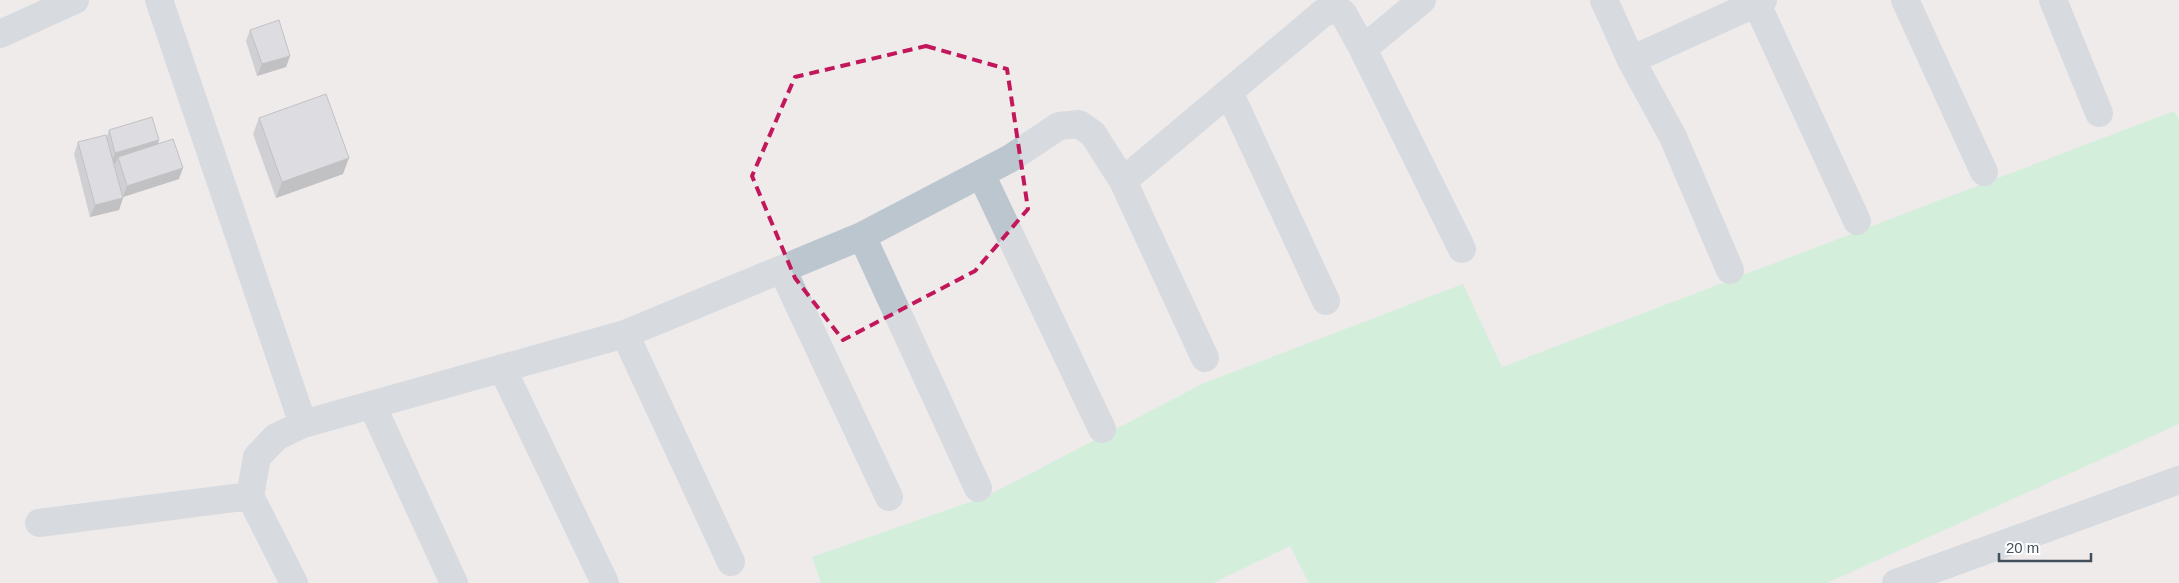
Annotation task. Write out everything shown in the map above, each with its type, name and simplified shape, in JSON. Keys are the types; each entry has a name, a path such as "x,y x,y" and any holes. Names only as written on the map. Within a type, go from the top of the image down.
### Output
{"street":[{"path":"0,34 75,0"},
{"path":"159,0 303,424"},
{"path":"1363,49 1422,0"},
{"path":"1604,0 1631,60 1673,137 1730,270"},
{"path":"1905,0 1984,172"},
{"path":"2053,0 2099,113"},
{"path":"1631,60 1758,1 1857,221"},
{"path":"1123,181 1323,13 1334,10 1343,12 1363,49 1462,249"},
{"path":"1229,92 1326,301"},
{"path":"294,583 250,496 256,457 276,437 303,424 625,334 862,236 1011,158 1059,126 1079,124 1093,134 1123,181 1205,358"},
{"path":"981,174 1102,429"},
{"path":"862,236 978,488"},
{"path":"782,269 889,497"},
{"path":"625,334 731,562"},
{"path":"502,368 605,583"},
{"path":"372,404 454,583"},
{"path":"1896,583 2179,480"},
{"path":"39,523 250,496"}],"highlighted area":[{"path":"926,46 1007,69 1028,209 975,271 843,340 795,278 752,176 795,77"}],"green space":[{"path":"2174,111 2179,119 2179,424 1827,583 1309,583 1290,546 1213,583 821,583 812,557 987,496 1204,383 1463,284 1502,367"}],"building":[{"path":"279,20 290,56 262,64 250,30"},
{"path":"326,94 349,158 282,182 259,118"},
{"path":"152,117 159,140 115,153 109,130"},
{"path":"106,135 123,198 95,205 78,142"},
{"path":"173,139 183,168 127,186 118,157"}]}
